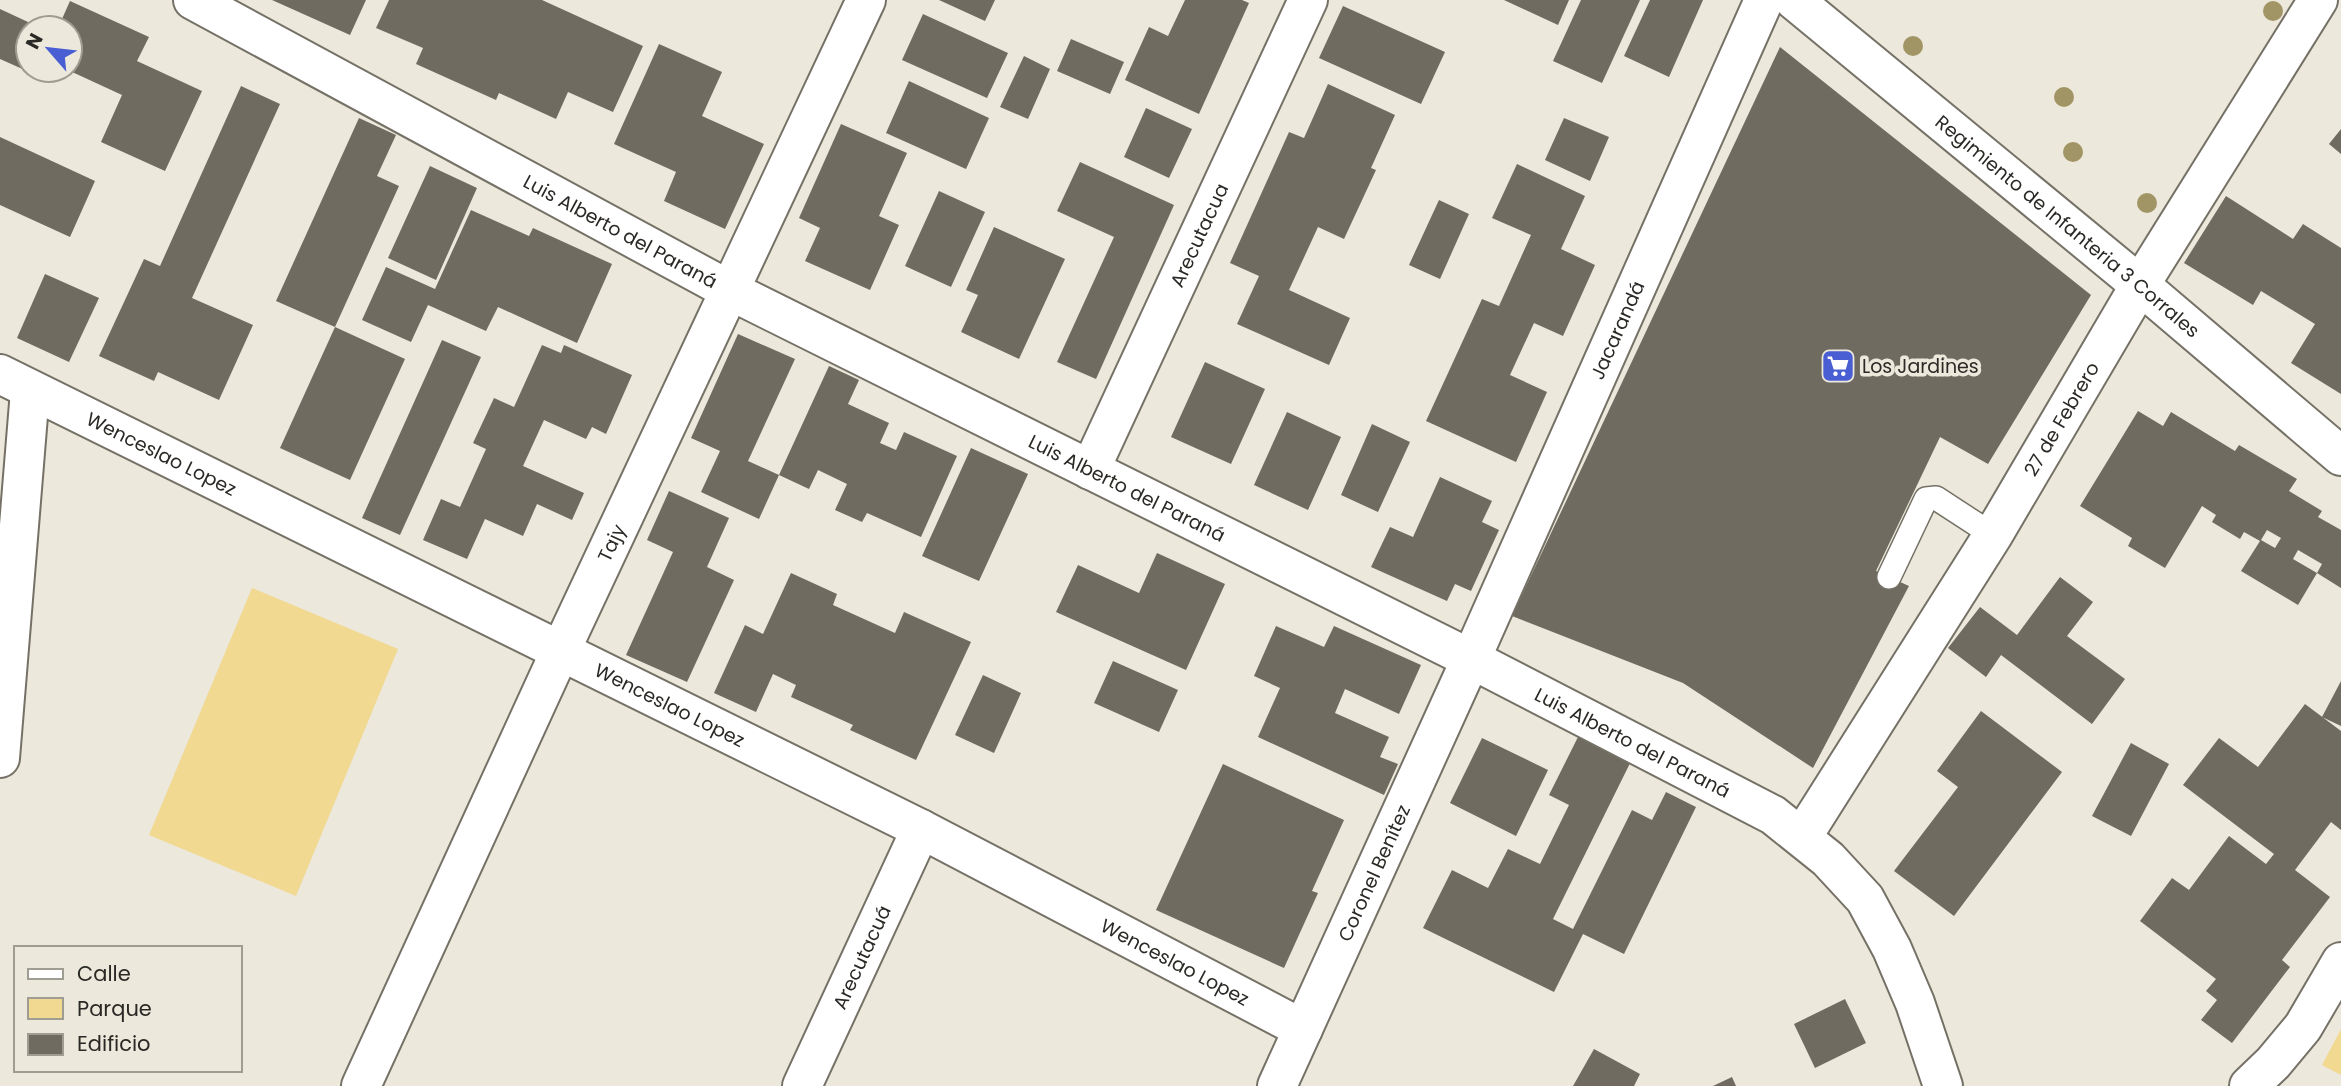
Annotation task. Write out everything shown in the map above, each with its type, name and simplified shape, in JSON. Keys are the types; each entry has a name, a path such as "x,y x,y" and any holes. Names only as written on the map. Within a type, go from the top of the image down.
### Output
{"street":[{"name":"Luis Alberto del Paraná","path":"193,0 730,290 1471,659 1773,815 1828,859 1865,899 1892,949 1915,1003 1943,1086"},
{"name":"Tajy","path":"361,1086 560,652 866,0"},
{"name":"Arecutacua","path":"1090,470 1308,0"},
{"name":"Jacarandá","path":"1471,659 1764,0"},
{"name":"Regimiento de Infanteria 3 Corrales","path":"1794,0 2140,285 2341,456"},
{"name":"27 de Febrero","path":"1802,837 1993,535 2140,285 2318,0"},
{"name":"Wenceslao Lopez","path":"15,382 921,829 1303,1029"},
{"path":"0,758 15,382"},
{"name":"Coronel Benítez","path":"1277,1086 1471,659"},
{"name":"Arecutacuá","path":"802,1086 921,829"},
{"path":"2249,1086 2273,1063 2303,1027 2341,962"}],"lane":[{"path":"1889,577 1926,499 1936,498 1993,535"}],"green space":[{"path":"252,588 398,649 296,896 149,835"},
{"path":"2341,1029 2341,1075 2322,1065"}],"building":[{"path":"272,0 366,0 350,35"},
{"path":"389,0 542,0 643,46 613,112 568,92 556,119 499,93 496,100 416,64 423,48 376,28"},
{"path":"939,0 995,0 985,21"},
{"path":"1185,0 1242,0 1249,3 1199,114 1125,80 1149,27 1168,36"},
{"path":"1504,0 1569,0 1558,25"},
{"path":"1581,0 1640,0 1602,83 1553,61"},
{"path":"1650,0 1703,0 1669,77 1624,56"},
{"path":"70,1 149,37 137,61 202,91 165,171 101,142 122,95 84,77 84,14 64,14"},
{"path":"1343,6 1445,52 1421,104 1319,58"},
{"path":"0,9 14,15 14,65 0,59"},
{"path":"923,14 1008,53 987,98 902,60"},
{"path":"1071,39 1124,62 1110,94 1057,71"},
{"path":"659,44 722,72 702,116 764,144 725,229 664,201 676,172 614,144"},
{"name":"Los Jardines","path":"1780,47 2091,295 1988,464 1940,437 1876,571 1909,586 1813,768 1683,683 1512,616"},
{"path":"1024,56 1050,69 1028,119 1000,107"},
{"path":"909,81 989,118 966,169 886,133"},
{"path":"1328,84 1395,115 1371,168 1376,170 1344,239 1318,227 1289,290 1350,318 1329,365 1237,324 1259,276 1230,263 1289,132 1304,138"},
{"path":"241,86 280,104 192,298 253,325 219,400 158,372 154,381 99,356 144,259 160,266"},
{"path":"1146,108 1192,129 1169,178 1124,157"},
{"path":"359,118 396,135 377,176 399,186 335,327 276,301"},
{"path":"1564,118 1609,137 1590,181 1545,160"},
{"path":"841,124 907,153 879,216 899,225 870,290 805,261 820,228 799,218"},
{"path":"2341,129 2341,154 2329,144"},
{"path":"0,137 95,181 70,237 0,205"},
{"path":"1080,162 1174,205 1096,379 1057,362 1114,237 1057,211"},
{"path":"1517,164 1585,196 1561,249 1595,265 1563,336 1534,323 1510,375 1547,392 1516,462 1426,421 1482,299 1499,306 1531,235 1492,218"},
{"path":"430,166 477,188 436,280 388,258"},
{"path":"939,191 985,212 951,287 905,266"},
{"path":"2226,196 2293,239 2303,224 2341,248 2341,394 2291,363 2315,324 2261,291 2253,305 2184,263"},
{"path":"1439,200 1469,214 1440,279 1409,265"},
{"path":"471,210 529,236 533,228 612,264 577,343 498,307 486,331 428,305 411,342 362,320 386,267 435,289"},
{"path":"994,227 1065,259 1019,359 961,332 978,295 966,290"},
{"path":"45,274 99,298 69,362 17,338"},
{"path":"335,327 405,359 350,480 280,448"},
{"path":"738,334 795,359 748,461 779,475 759,519 701,492 720,451 691,438"},
{"path":"442,340 481,357 400,535 362,518"},
{"path":"542,345 561,353 564,345 632,375 606,434 592,427 586,439 544,420 523,466 584,493 572,520 537,504 523,536 485,519 467,559 423,540 441,499 460,507 486,449 473,443 494,398 514,407"},
{"path":"1205,362 1265,389 1231,464 1171,437"},
{"path":"829,366 859,380 848,404 889,423 880,443 896,450 904,432 957,456 921,537 867,513 862,522 835,510 847,484 818,470 809,489 779,475"},
{"path":"2138,411 2163,426 2171,412 2235,451 2239,445 2297,479 2289,491 2322,511 2318,517 2341,530 2341,588 2317,573 2298,605 2241,571 2260,541 2244,532 2240,539 2212,522 2216,515 2202,506 2165,568 2128,546 2132,538 2080,506","holes":["2267,530 2281,538 2275,548 2261,540","2298,550 2322,564 2317,573 2293,559"]},
{"path":"1287,412 1341,437 1308,510 1254,485"},
{"path":"1372,424 1410,442 1378,512 1341,495"},
{"path":"971,448 1028,474 979,581 922,556"},
{"path":"1440,477 1492,501 1482,522 1499,530 1471,591 1455,584 1447,601 1371,567 1390,527 1413,537"},
{"path":"669,491 729,518 707,567 734,580 687,682 626,655 673,552 647,540"},
{"path":"1157,553 1225,584 1186,670 1056,612 1078,565 1139,593"},
{"path":"791,573 837,594 833,605 895,633 904,612 971,642 916,760 850,730 853,725 791,697 796,685 773,674 756,712 714,693 745,625 763,634"},
{"path":"2060,577 2093,602 2067,636 2125,679 2092,724 2001,655 1986,677 1948,648 1980,607 2017,635"},
{"path":"1276,626 1324,647 1334,626 1421,665 1399,714 1345,689 1335,713 1389,737 1380,757 1398,764 1384,795 1258,737 1280,688 1254,676"},
{"path":"1113,661 1178,690 1159,732 1094,703"},
{"path":"983,675 1021,693 994,753 955,735"},
{"path":"2341,681 2341,726 2322,717"},
{"path":"2305,704 2341,731 2341,830 2331,822 2295,870 2330,897 2282,960 2290,967 2232,1043 2201,1020 2217,1000 2206,991 2216,979 2140,921 2172,878 2189,890 2229,836 2266,864 2274,854 2183,785 2219,738 2258,767"},
{"path":"1981,711 2062,772 1954,916 1894,871 1958,787 1937,771"},
{"path":"1588,717 1640,743 1553,919 1573,929 1632,810 1652,820 1666,792 1696,807 1624,954 1583,934 1554,992 1423,928 1452,870 1488,888 1508,849 1540,864 1569,805 1549,795"},
{"path":"1482,738 1548,770 1516,836 1450,803"},
{"path":"2131,743 2169,764 2131,836 2092,816"},
{"path":"1223,764 1344,820 1312,891 1318,893 1284,968 1156,910"},
{"path":"1845,999 1866,1043 1815,1068 1794,1024"},
{"path":"1594,1049 1640,1074 1634,1086 1573,1086"},
{"path":"1732,1077 1736,1086 1713,1086"}],"place":[{"name":"Los Jardines","path":"1838,366"}]}
